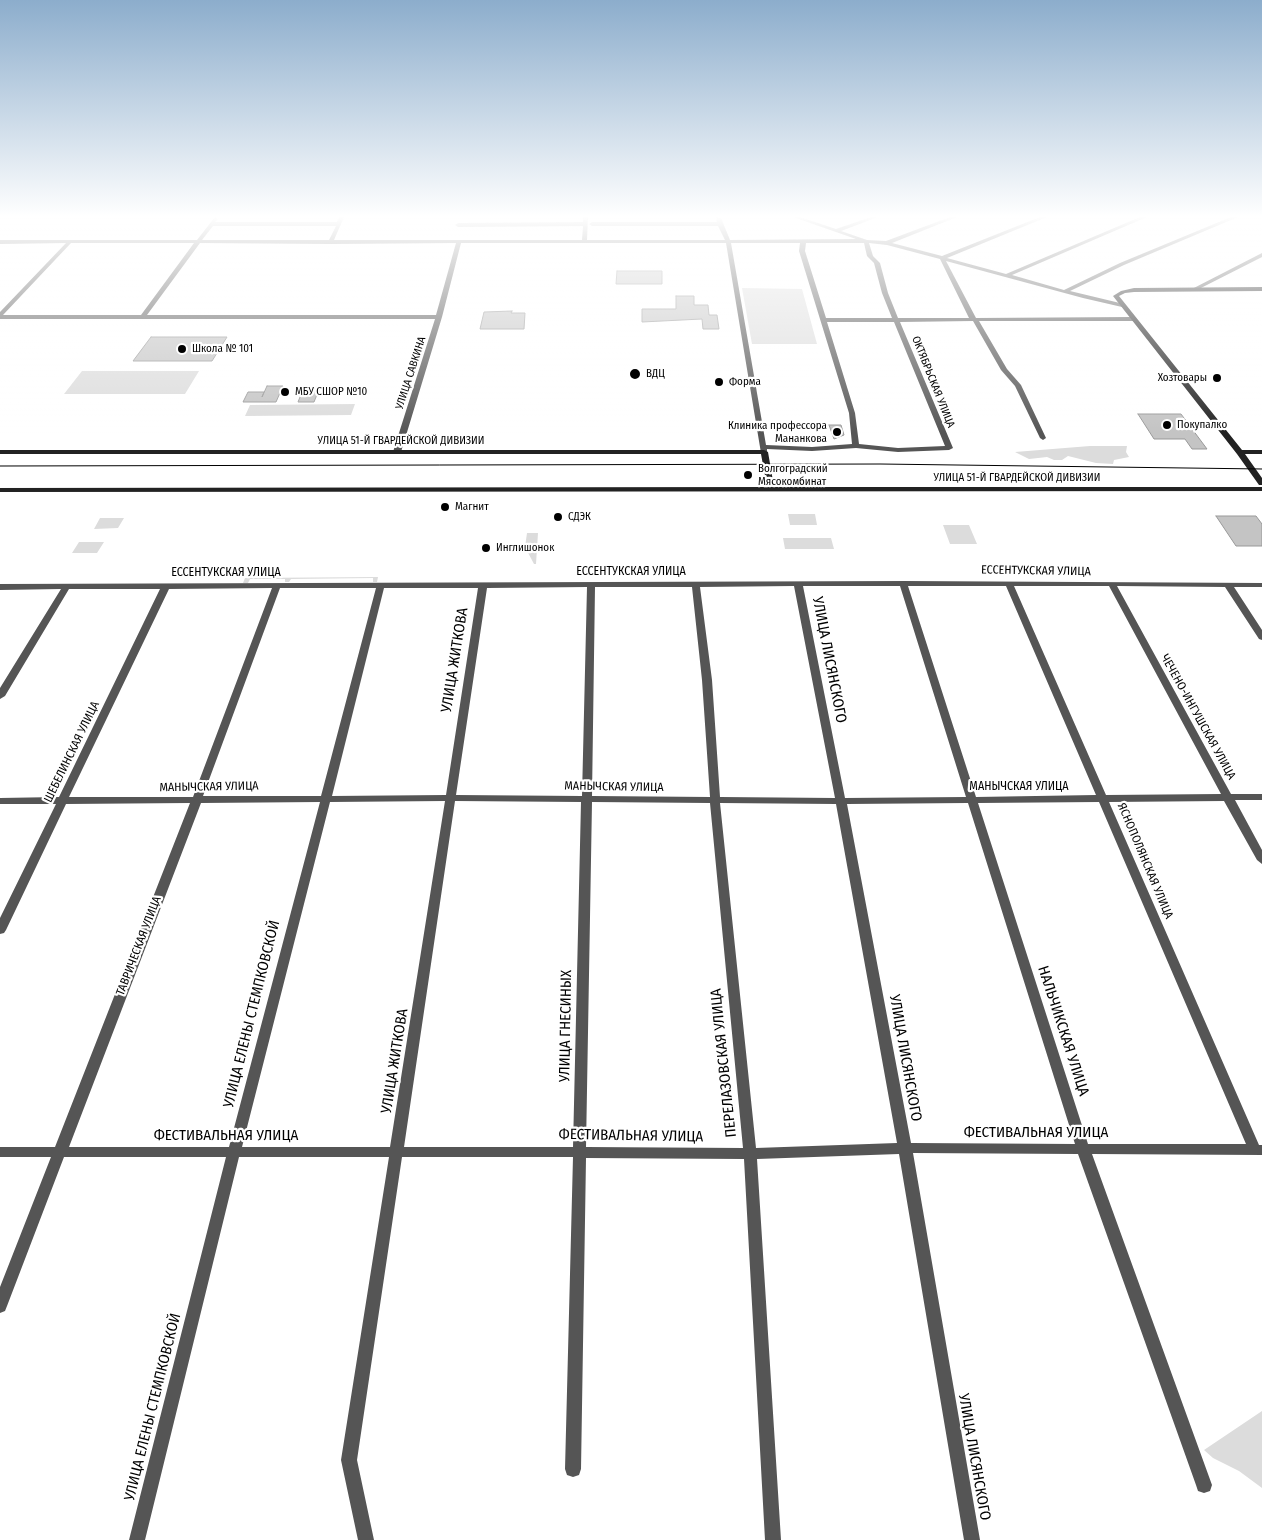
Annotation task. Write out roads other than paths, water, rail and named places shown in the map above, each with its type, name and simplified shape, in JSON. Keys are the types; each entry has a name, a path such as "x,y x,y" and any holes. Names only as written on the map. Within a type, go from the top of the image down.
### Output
{"main road":[{"path":"1262,289 1127,291 1116,296 1240,452 1262,483"},
{"name":"УЛИЦА 51-Й ГВАРДЕЙСКОЙ ДИВИЗИИ","path":"0,452 397,452 764,449"},
{"path":"764,449 771,489"},
{"path":"1240,452 1262,452"},
{"name":"УЛИЦА 51-Й ГВАРДЕЙСКОЙ ДИВИЗИИ","path":"0,490 1262,489"}],"street":[{"path":"0,316 26,289"},
{"path":"142,316 162,289"},
{"name":"УЛИЦА САВКИНА","path":"397,452 439,317 445,289"},
{"path":"736,289 764,449 812,449 856,446 852,413 814,289"},
{"name":"ОКТЯБРЬСКАЯ УЛИЦА","path":"856,446 898,450 949,448 885,289"},
{"path":"957,289 971,316 1004,370 1018,385 1044,438"},
{"path":"1058,289 1122,304"},
{"path":"1066,291 1071,289"},
{"path":"0,316 439,317"},
{"path":"824,320 1133,319"},
{"name":"ЕССЕНТУКСКАЯ УЛИЦА","path":"0,586 903,583 1262,585"},
{"name":"НАЛЬЧИКСКАЯ УЛИЦА","path":"903,583 1084,1149 1204,1485"},
{"name":"ЯСНОПОЛЯНСКАЯ УЛИЦА","path":"1009,583 1259,1150"},
{"name":"УЛИЦА ГНЕСИНЫХ","path":"573,1469 591,584"},
{"name":"ПЕРЕЛАЗОВСКАЯ УЛИЦА","path":"696,584 707,680 715,800 750,1154 773,1540"},
{"name":"УЛИЦА ЛИСЯНСКОГО","path":"798,584 841,801 905,1148 972,1540"},
{"name":"ТАВРИЧЕСКАЯ УЛИЦА","path":"0,1306 197,799 277,585"},
{"name":"УЛИЦА ЕЛЕНЫ СТЕМПКОВСКОЙ","path":"137,1540 234,1152 381,585"},
{"name":"УЛИЦА ЖИТКОВА","path":"366,1540 349,1460 483,585"},
{"name":"ЧЕЧЕНО-ИНГУШСКАЯ УЛИЦА","path":"1112,585 1262,860"},
{"path":"1228,585 1262,637"},
{"path":"0,696 67,586"},
{"name":"ШЕБЕЛИНСКАЯ УЛИЦА","path":"0,930 166,586"},
{"name":"МАНЫЧСКАЯ УЛИЦА","path":"0,801 325,798 841,801 1262,798"},
{"name":"ФЕСТИВАЛЬНАЯ УЛИЦА","path":"0,1152 579,1152 750,1154 905,1148 1259,1150"}],"tram line":[{"path":"0,466 880,464 1262,469"}],"place":[{"name":"Школа № 101","path":"182,349"},
{"name":"ВДЦ","path":"635,374"},
{"name":"Хозтовары","path":"1217,378"},
{"name":"Форма","path":"719,382"},
{"name":"МБУ СШОР №10","path":"285,392"},
{"name":"Покупалко","path":"1167,425"},
{"name":"Клиника профессора Мананкова","path":"837,432"},
{"name":"Волгоградский Мясокомбинат","path":"748,475"},
{"name":"Магнит","path":"445,507"},
{"name":"СДЭК","path":"558,517"},
{"name":"Инглишонок","path":"486,548"}]}
